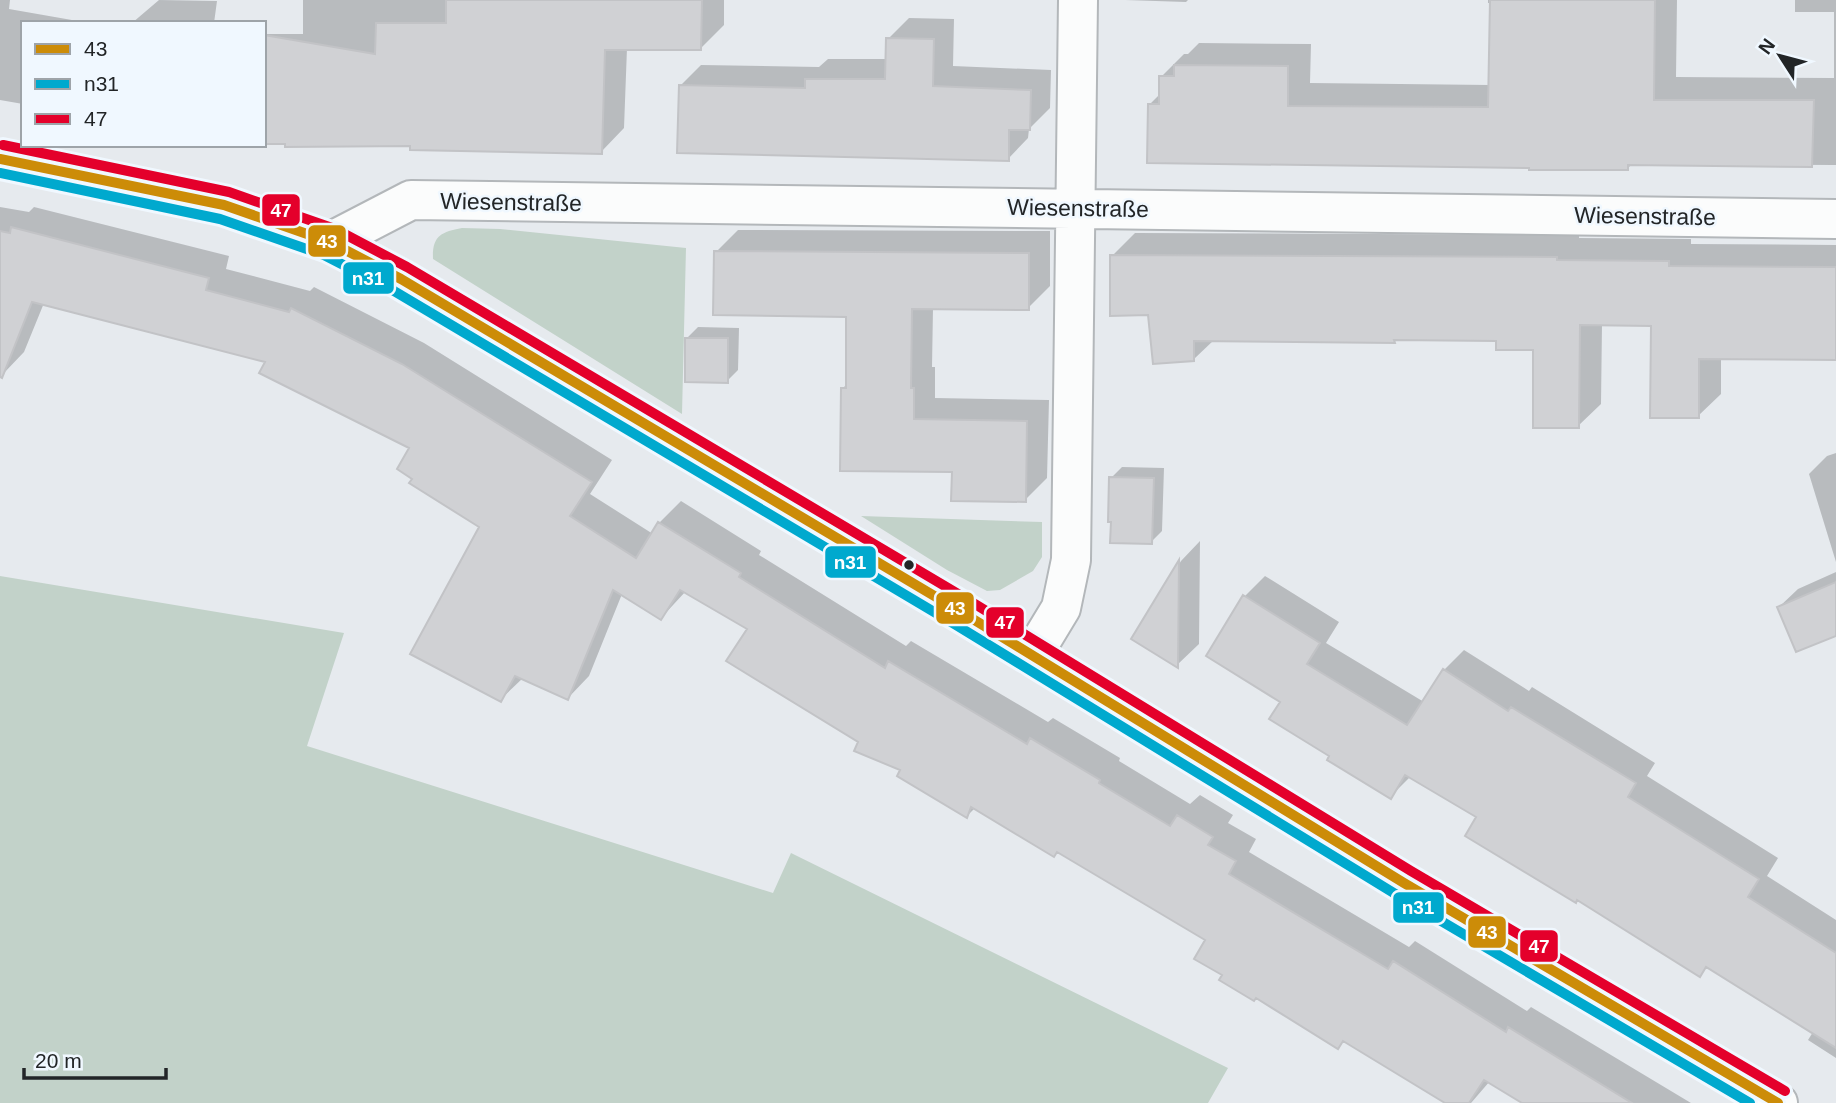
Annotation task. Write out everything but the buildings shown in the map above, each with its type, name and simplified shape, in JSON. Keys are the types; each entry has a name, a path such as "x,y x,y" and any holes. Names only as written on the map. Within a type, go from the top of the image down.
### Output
{"street":[{"path":"1032,656 1061,608 1071,560 1078,0"},
{"path":"0,159 224,205 330,242 425,293 1032,656 1404,883 1778,1103"},
{"name":"Wiesenstraße","path":"330,242 411,201 1836,219"}],"shaded area":[{"path":"462,228 500,229 686,248 682,414 433,259 434,245 439,236"},
{"path":"861,516 1042,522 1042,557 1033,571 1000,590 987,591 947,570"},
{"path":"0,576 344,633 307,746 773,893 791,853 1228,1068 1208,1103 0,1103"}],"transit line":[{"name":"47","path":"3,145 229,192 335,229 407,267 970,601 1411,871 1785,1091"},
{"name":"43","path":"0,159 224,205 330,242 401,279 963,613 1404,883 1778,1103"},
{"name":"n31","path":"0,173 220,219 324,255 394,291 956,625 1397,895 1750,1103"}]}
